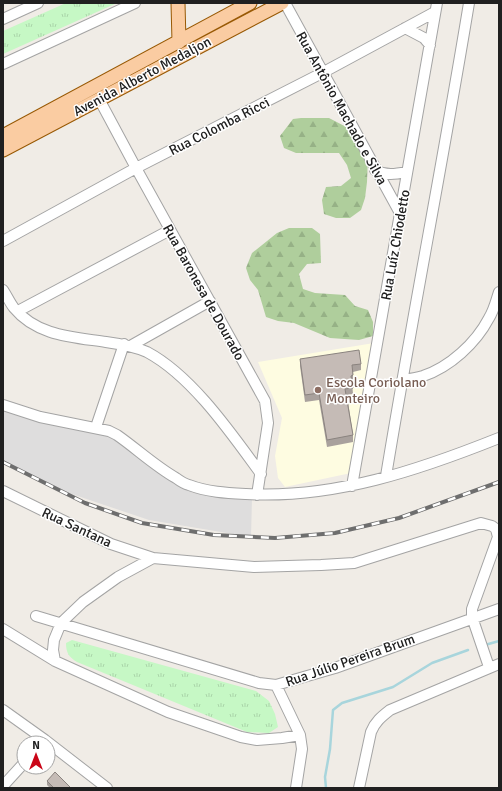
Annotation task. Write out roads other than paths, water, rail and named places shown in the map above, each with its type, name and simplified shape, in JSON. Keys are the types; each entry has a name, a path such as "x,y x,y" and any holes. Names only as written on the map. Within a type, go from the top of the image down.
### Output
{"main road":[{"path":"178,3 179,42"},
{"name":"Avenida Alberto Medaljon","path":"3,136 250,3"},
{"name":"Avenida Alberto Medaljon","path":"3,150 283,3"}],"street":[{"path":"3,19 38,3"},
{"path":"3,64 135,3"},
{"name":"Rua Antônio Machado e Silva","path":"283,3 400,214"},
{"path":"386,476 469,3"},
{"name":"Rua Colomba Ricci","path":"3,241 136,168 322,73 405,28 436,7"},
{"name":"Rua Luíz Chiodetto","path":"352,486 436,7"},
{"path":"405,28 424,38 430,45"},
{"name":"Rua Baronesa de Dourado","path":"99,99 265,401 268,423 257,495"},
{"path":"375,170 383,174 407,172"},
{"path":"18,311 170,230"},
{"path":"3,290 15,309 29,322 50,332 128,345 148,353 164,364 190,384 236,440 261,474"},
{"path":"402,380 423,376 438,369 470,345 490,318 499,292"},
{"path":"96,427 128,345 210,301"},
{"path":"3,404 40,417 96,427 118,435 166,472 188,485 230,494 288,494 352,486 424,466 497,438"},
{"name":"Rua Santana","path":"3,491 111,544 153,558 254,566 354,563 481,523 489,524 496,529 498,538 472,608 472,617"},
{"path":"55,661 53,650 54,640 61,623 83,602 118,577 153,558"},
{"name":"Rua Júlio Pereira Brum","path":"36,616 259,683 276,685 335,668 472,617 499,609"},
{"path":"359,788 371,732 379,719 390,710 494,666 472,617"},
{"path":"3,629 55,661 168,712 241,737 257,740 300,735"},
{"path":"276,685 300,735 302,749 296,788"},
{"path":"3,710 35,735"},
{"path":"56,751 107,788"},
{"path":"3,786 16,772"}],"waterway":[{"path":"485,645 499,641"},
{"path":"326,788 325,777 330,749 333,710 342,703 393,687 432,663 468,650"}],"railway":[{"path":"3,462 85,503 142,523 214,535 275,538 335,533 399,518 499,482"}],"place":[{"name":"Escola Coriolano Monteiro","path":"318,390"}]}
